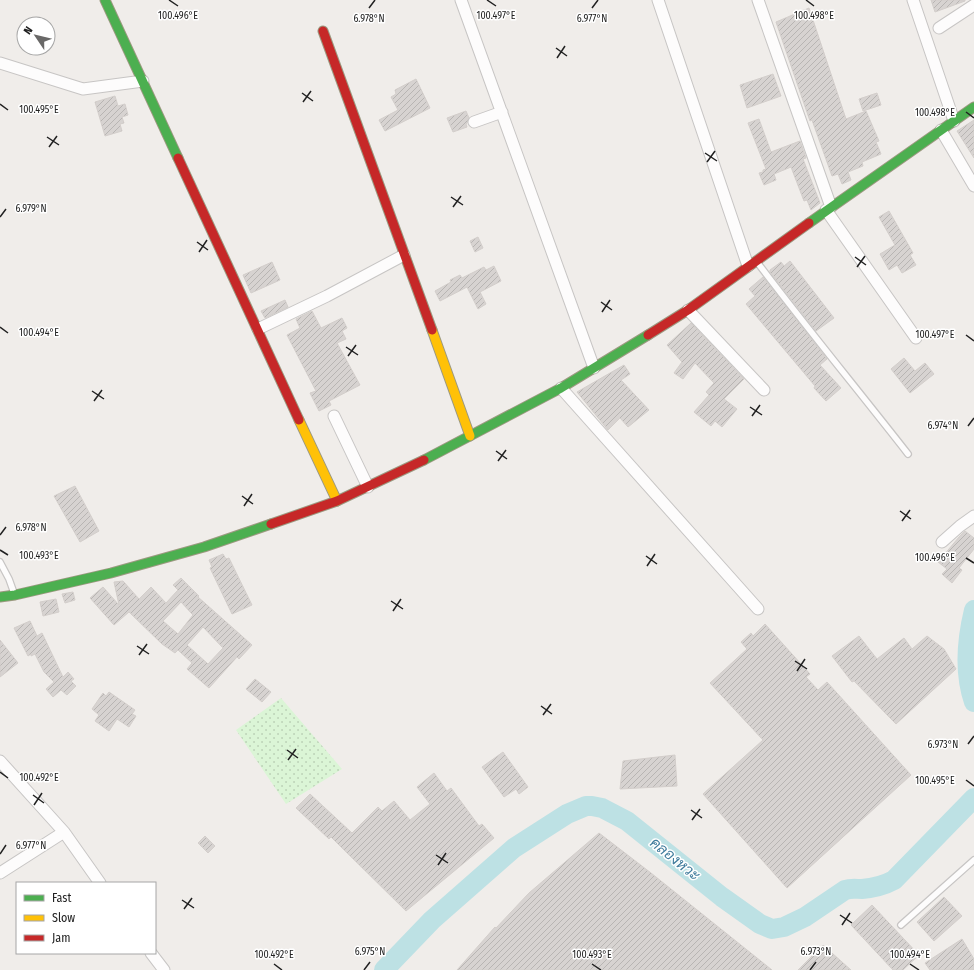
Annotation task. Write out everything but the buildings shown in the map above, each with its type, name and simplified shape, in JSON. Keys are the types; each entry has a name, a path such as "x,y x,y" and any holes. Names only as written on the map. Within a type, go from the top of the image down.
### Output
{"street":[{"path":"105,0 337,501"},
{"path":"461,0 594,368"},
{"path":"658,0 751,264"},
{"path":"758,0 829,209 916,338"},
{"path":"913,0 954,121"},
{"path":"939,28 974,5"},
{"path":"322,31 470,436"},
{"path":"0,63 83,89 143,81"},
{"path":"0,597 15,595 111,573 204,547 337,501 416,464 561,388 688,310 974,107"},
{"path":"474,122 502,112"},
{"path":"940,130 974,186"},
{"path":"258,330 327,296 404,255"},
{"path":"688,310 764,390"},
{"path":"561,388 758,609"},
{"path":"334,416 368,486"},
{"path":"942,542 974,516"},
{"path":"0,761 64,832 99,882"},
{"path":"0,873 64,832"},
{"path":"152,954 164,970"}],"lane":[{"path":"751,264 850,380 908,454"},
{"path":"0,562 15,595"},
{"path":"901,925 974,860"}],"green space":[{"path":"281,698 342,769 286,804 236,730"}],"waterway":[{"name":"คลองหวะ","path":"974,610 968,644 969,679 974,702"},
{"name":"คลองหวะ","path":"384,970 432,920 514,848 567,814 586,806 602,808 627,821 722,897 760,924 772,929 784,927 805,917 845,890 874,887 894,880 974,798"}],"traffic: fast":[{"path":"105,0 178,158"},
{"path":"809,223 974,107"},
{"path":"424,460 561,388 648,335"},
{"path":"0,597 15,595 111,573 204,547 271,524"}],"traffic: slow":[{"path":"432,330 470,436"},
{"path":"299,420 337,501"}],"traffic: jam":[{"path":"323,31 432,330"},
{"path":"178,158 299,420"},
{"path":"648,335 688,310 809,223"},
{"path":"271,524 337,501 424,460"}]}
